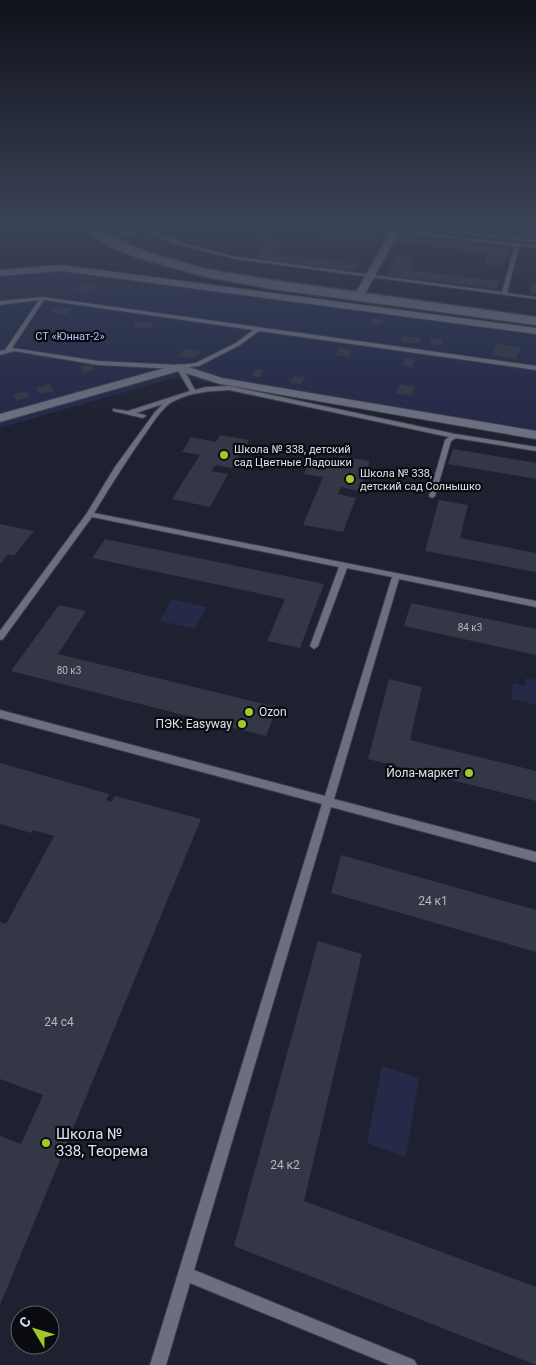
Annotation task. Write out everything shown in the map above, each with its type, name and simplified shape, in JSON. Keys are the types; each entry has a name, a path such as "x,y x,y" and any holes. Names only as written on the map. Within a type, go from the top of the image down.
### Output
{"main road":[{"path":"326,292 536,321"},
{"path":"361,292 536,316"}],"street":[{"path":"240,292 536,331"},
{"path":"0,418 179,368 220,381 536,436"}],"lane":[{"path":"487,292 536,298"},
{"path":"7,351 43,298"},
{"path":"0,303 43,298 536,368"},
{"path":"0,352 14,349 98,363 179,368 197,365 238,344 258,329"},
{"path":"179,368 193,392"},
{"path":"128,413 193,392 229,388 455,436 536,449"},
{"path":"0,637 90,514 118,467 157,413 169,401"},
{"path":"115,410 143,416"},
{"path":"432,496 448,440 455,436"},
{"path":"90,514 536,604"},
{"path":"314,646 344,565"},
{"path":"158,1365 396,576"},
{"path":"0,714 536,857"},
{"path":"186,1274 409,1365"}],"green space":[{"name":"СТ «Юннат-2»","path":"0,292 266,292 536,328 536,439 176,377 0,428"},
{"path":"172,599 207,607 195,629 160,621"},
{"path":"526,678 536,680 536,705 511,699 513,683 525,686"},
{"path":"382,1066 419,1078 406,1157 367,1143"}],"building":[{"path":"57,306 72,309 65,315 50,312"},
{"path":"372,318 384,320 381,325 369,324"},
{"path":"136,321 153,323 149,329 132,327"},
{"path":"73,333 81,334 74,341 66,340"},
{"path":"403,336 420,338 419,344 402,342"},
{"path":"432,338 444,339 441,346 430,344"},
{"path":"497,343 521,348 516,359 492,355"},
{"path":"185,348 201,351 194,359 178,356"},
{"path":"339,348 352,350 349,357 336,355"},
{"path":"405,357 415,359 412,367 402,365"},
{"path":"92,365 96,370 84,373 80,367"},
{"path":"255,369 264,370 260,377 251,375"},
{"path":"294,376 305,377 301,384 290,383"},
{"path":"49,384 54,391 40,394 36,388"},
{"path":"400,384 415,387 411,396 396,393"},
{"path":"26,392 30,397 17,401 13,394"},
{"path":"220,435 249,440 232,468 216,465 211,471 228,474 210,507 172,499 200,455 182,452 191,437 216,442"},
{"path":"453,449 536,463 536,479 448,464"},
{"path":"340,456 370,461 359,491 341,487 338,494 356,498 343,532 303,525 323,477 304,474 311,458 337,463"},
{"path":"439,500 468,505 460,538 536,553 536,572 425,551"},
{"path":"0,524 34,531 14,556 8,554 0,564"},
{"path":"105,539 324,584 300,648 267,641 285,599 92,558"},
{"path":"411,603 536,629 536,655 404,626"},
{"path":"59,605 86,611 58,654 277,707 266,736 11,671"},
{"path":"389,679 422,687 410,740 536,771 536,801 368,759"},
{"name":"Школа № 338, Теорема","path":"0,763 109,794 106,800 112,802 115,796 201,819 0,1305 0,1136 21,1144 43,1095 0,1079 0,922 6,924 54,836 33,830 31,833 0,824"},
{"path":"341,855 536,910 536,952 331,893"},
{"path":"318,941 362,954 304,1201 536,1287 536,1365 234,1246"}],"place":[{"name":"Школа № 338, детский сад Цветные Ладошки","path":"224,455"},
{"name":"Школа № 338, детский сад Солнышко","path":"350,479"},
{"name":"Ozon","path":"249,712"},
{"name":"ПЭК: Easyway","path":"242,724"},
{"name":"Йола-маркет","path":"469,773"},
{"name":"Школа № 338, Теорема","path":"46,1143"}]}
